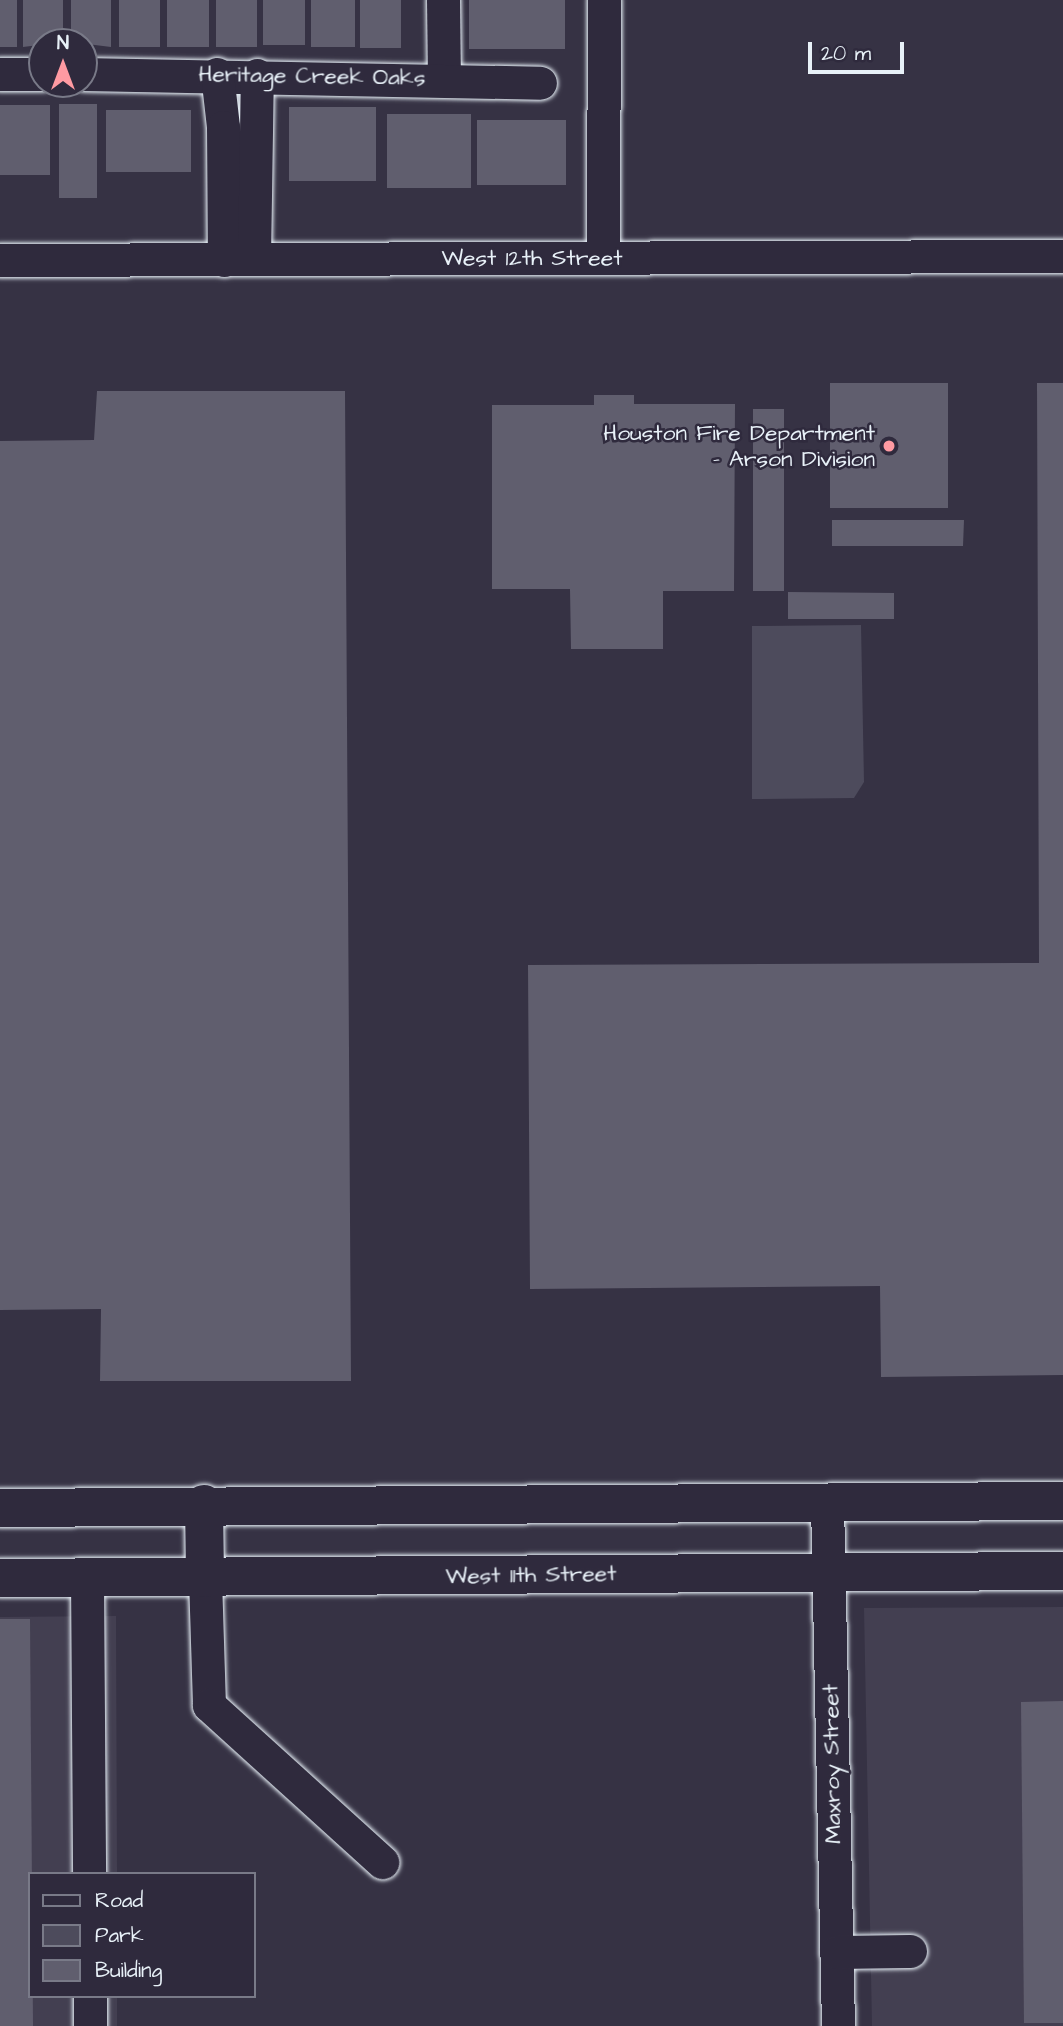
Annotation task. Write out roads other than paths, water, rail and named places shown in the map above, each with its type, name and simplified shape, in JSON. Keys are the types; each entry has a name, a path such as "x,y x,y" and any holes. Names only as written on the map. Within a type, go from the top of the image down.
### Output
{"main road":[{"path":"0,1508 204,1504 1063,1501"},
{"path":"204,1504 205,1578"},
{"name":"West 11th Street","path":"0,1578 1063,1571"}],"street":[{"path":"443,0 444,78"},
{"path":"603,258 604,0"},
{"path":"0,74 28,74"},
{"name":"Heritage Creek Oaks","path":"98,74 444,78 540,83"},
{"path":"217,74 239,260"},
{"path":"239,260 257,75"},
{"name":"West 12th Street","path":"0,260 1063,256"},
{"name":"Maxroy Street","path":"827,1502 838,2026"},
{"path":"87,1576 89,1872"},
{"path":"205,1578 209,1705 382,1862"},
{"path":"836,1952 910,1951"},
{"path":"90,1998 90,2026"}],"place":[{"name":"Houston Fire Department - Arson Division","path":"889,446"}]}
